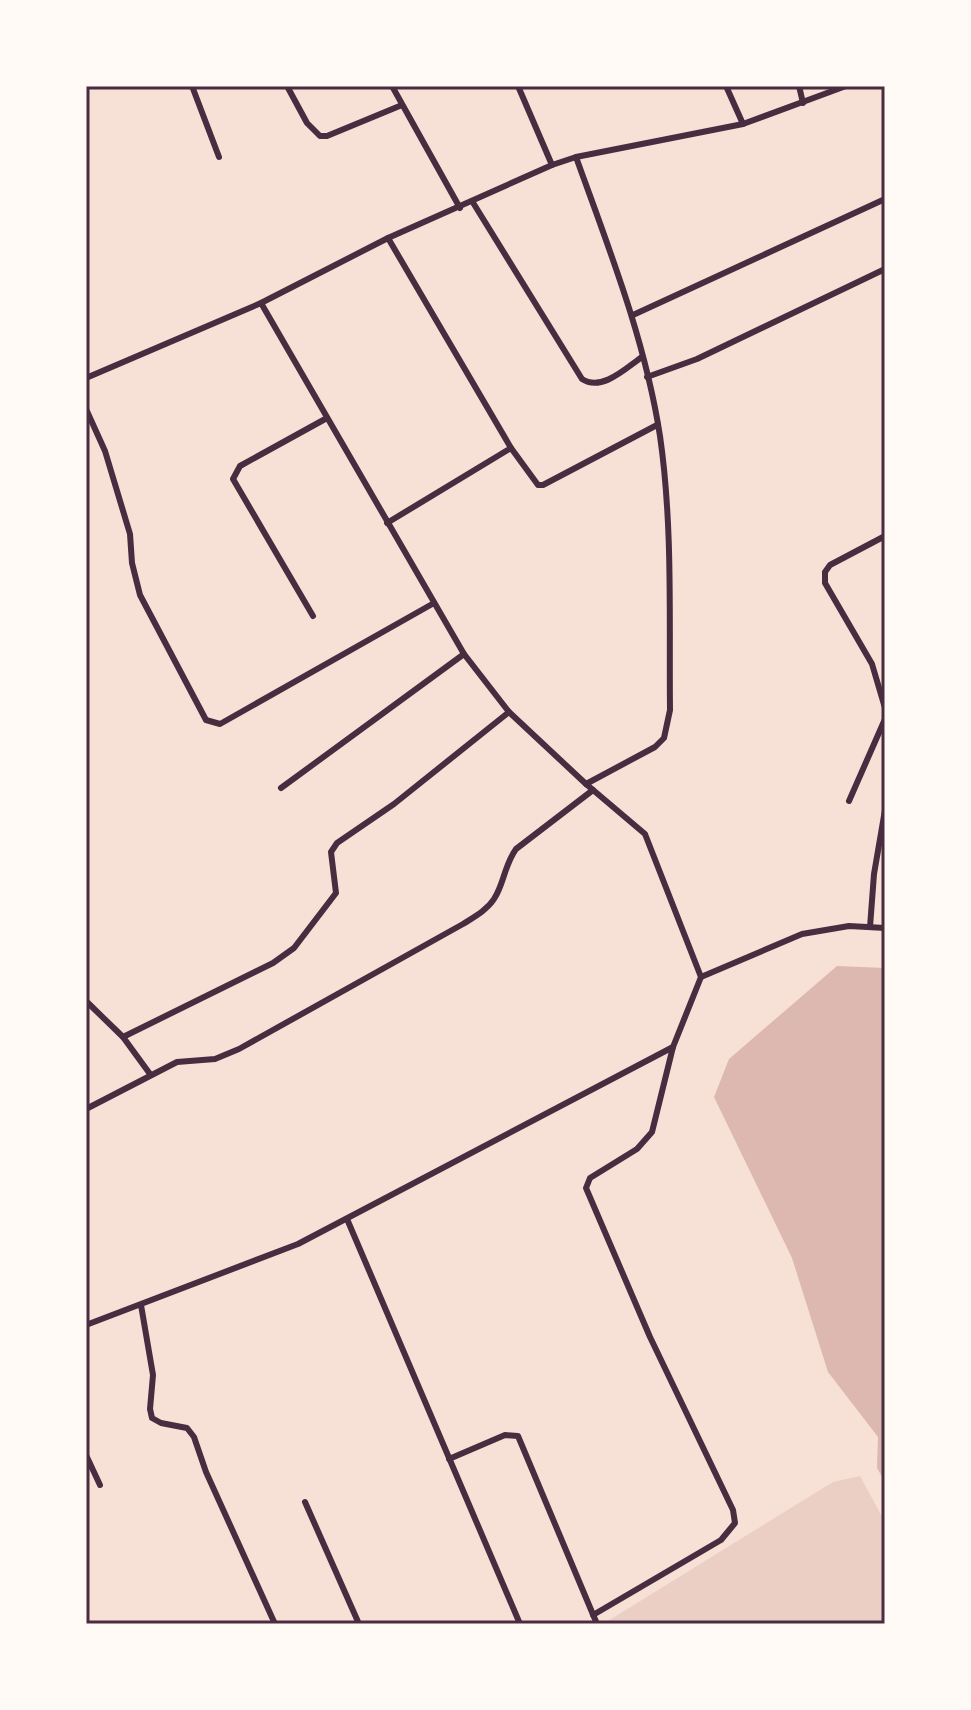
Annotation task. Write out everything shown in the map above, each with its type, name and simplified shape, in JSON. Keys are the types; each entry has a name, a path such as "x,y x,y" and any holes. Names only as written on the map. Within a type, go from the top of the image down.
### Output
{"street":[{"path":"192,86 219,157"},
{"path":"287,86 307,123 320,136 327,136 402,105"},
{"path":"392,86 460,208"},
{"path":"518,86 552,165"},
{"path":"726,86 743,124"},
{"path":"799,86 803,103"},
{"path":"86,378 261,303 388,238 552,165 576,157 743,124 846,86"},
{"path":"576,157 633,315 657,425 668,536 670,710 664,738 655,747 586,784"},
{"path":"633,315 885,199"},
{"path":"472,201 582,379 593,384 601,383 642,357"},
{"path":"388,238 511,448 538,485 657,425"},
{"path":"647,377 697,359 885,269"},
{"path":"261,303 464,654 509,712 645,834 701,977 673,1047 652,1132 637,1149 590,1178 586,1188 650,1337 733,1510 735,1523 721,1540 593,1615"},
{"path":"86,409 105,451 130,534 132,563 140,595 206,720 211,724 220,724 434,603"},
{"path":"313,616 233,479 240,466 327,418"},
{"path":"387,523 511,448"},
{"path":"885,536 830,565 825,572 825,583 872,664 885,708"},
{"path":"281,788 464,654"},
{"path":"123,1037 273,963 294,948 336,893 331,852 337,843 394,804 509,712"},
{"path":"849,801 885,719"},
{"path":"86,1109 177,1062 215,1059 239,1049 463,924 487,908 497,896 507,861 516,849 593,790"},
{"path":"870,927 874,874 885,810"},
{"path":"701,977 802,934 849,926 885,928"},
{"path":"86,1001 123,1037 150,1074"},
{"path":"86,1325 298,1244 673,1047"},
{"path":"347,1219 520,1624"},
{"path":"141,1305 153,1375 152,1418 187,1428 194,1437 206,1472 275,1624"},
{"path":"449,1459 505,1435 518,1436 597,1624"},
{"path":"86,1455 100,1485"},
{"path":"305,1502 359,1624"}],"shaded area":[{"path":"837,966 885,968 885,1482 877,1468 878,1437 828,1372 792,1258 714,1097 729,1059"},
{"path":"860,1476 885,1522 885,1624 603,1624 833,1482"}]}
